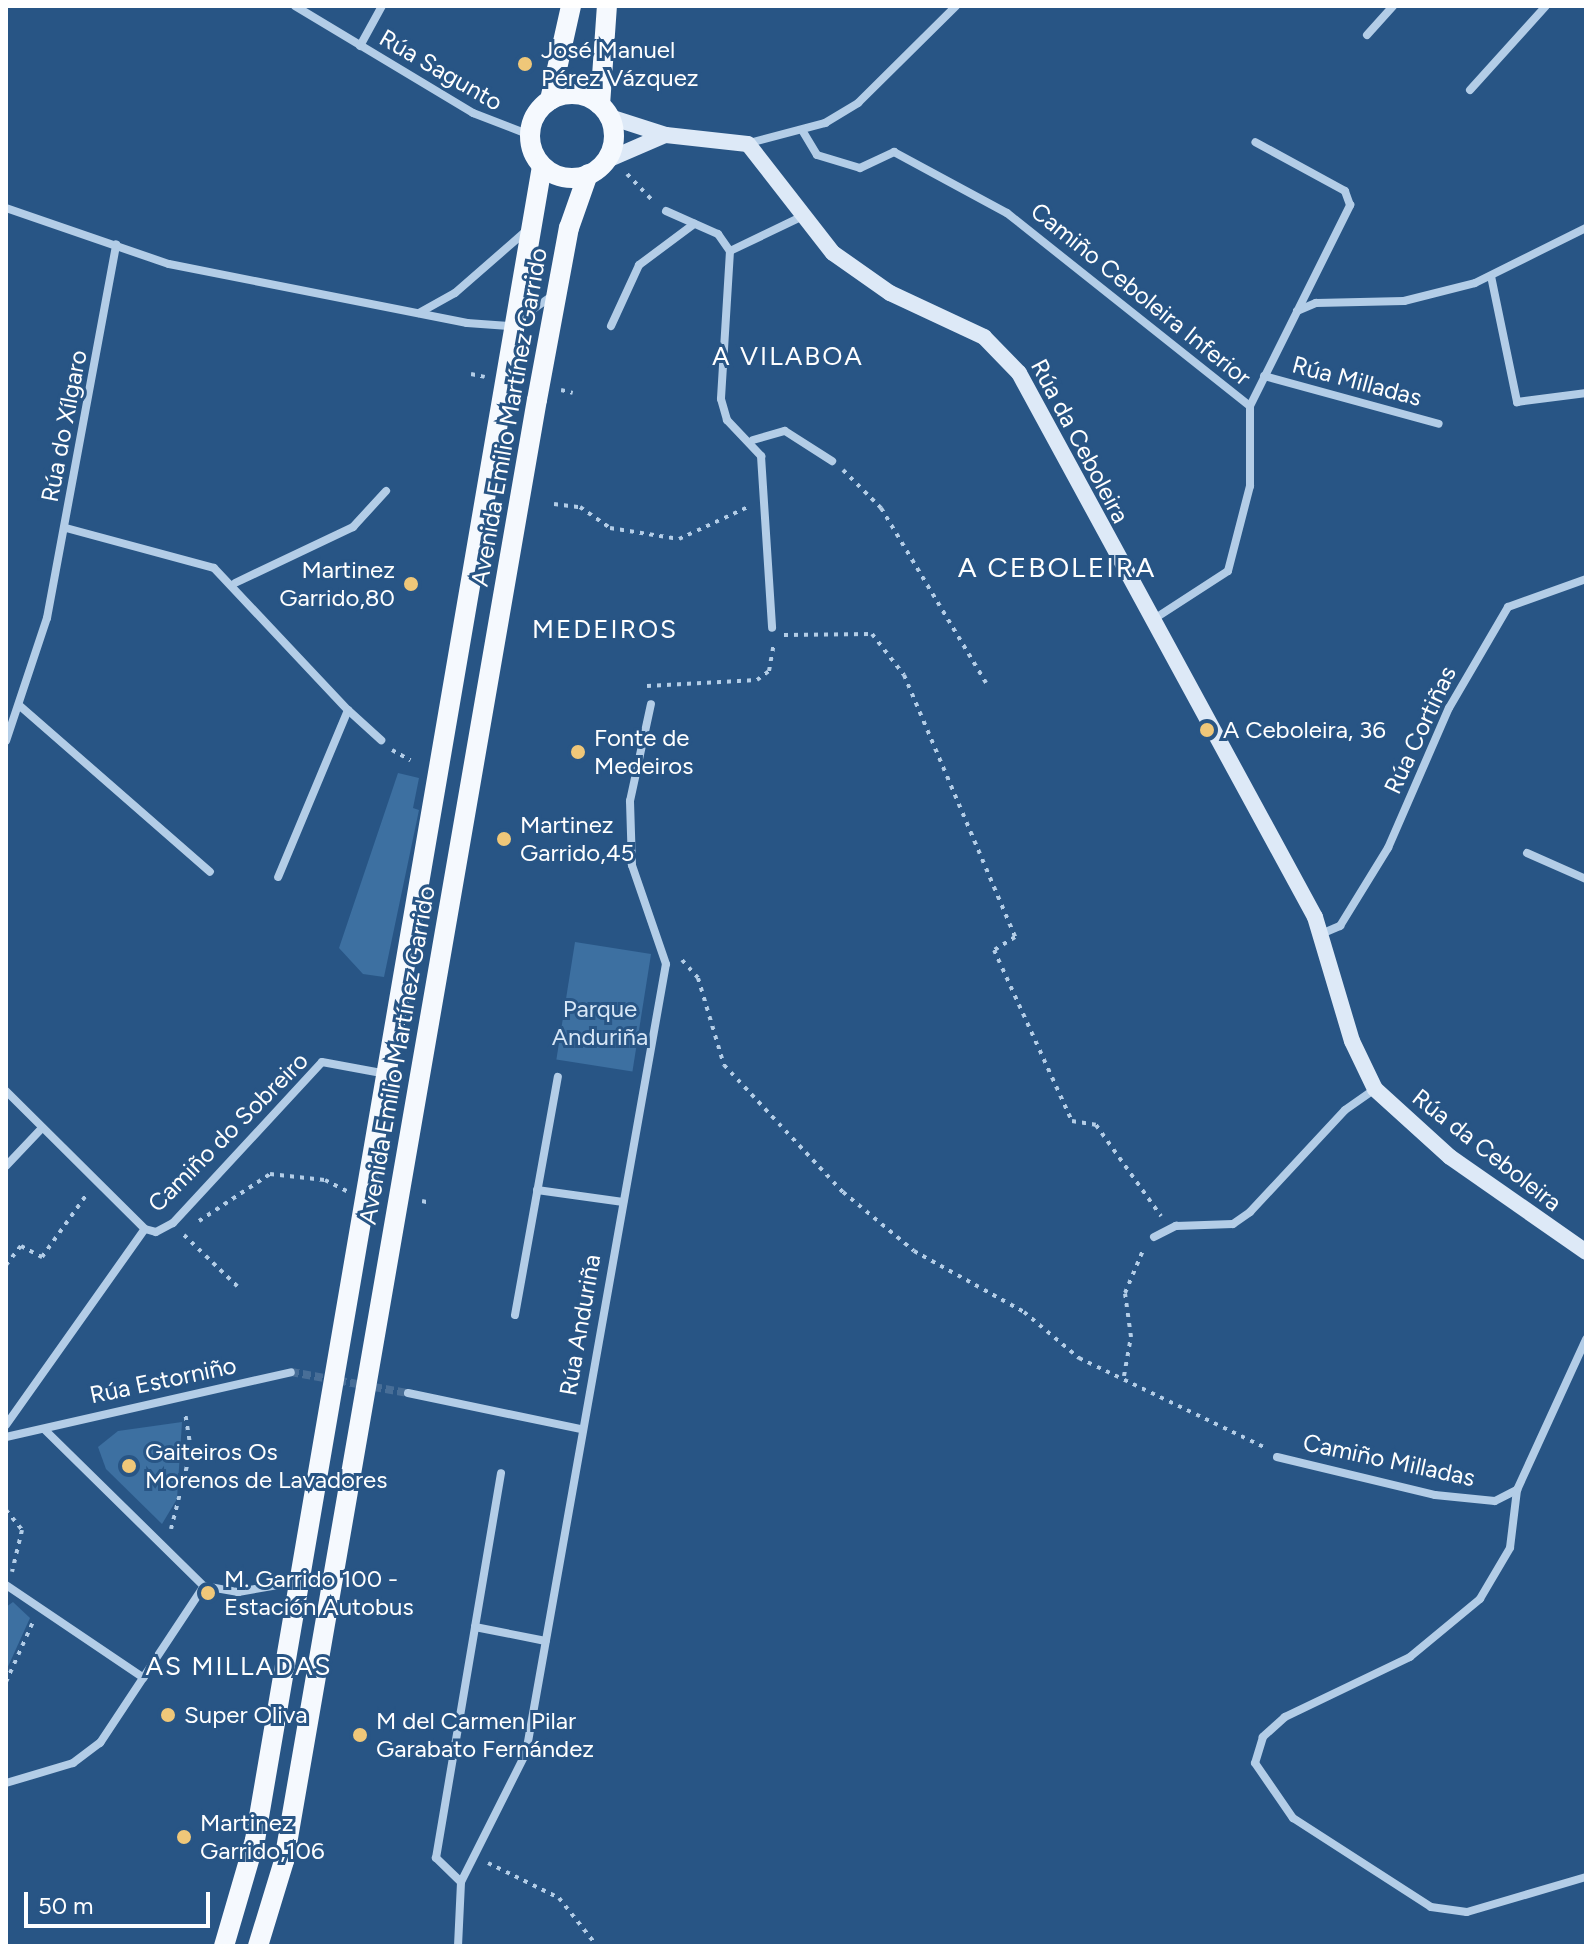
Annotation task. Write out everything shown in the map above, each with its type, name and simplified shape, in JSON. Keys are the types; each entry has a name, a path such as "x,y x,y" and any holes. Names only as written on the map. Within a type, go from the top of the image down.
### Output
{"main road":[{"path":"571,6 550,100 530,135 542,166 564,177 597,168 614,135 605,111 607,6"},
{"path":"550,100 576,94 605,111"},
{"name":"Avenida Emilio Martínez Garrido","path":"249,1869 537,218 542,166"},
{"name":"Avenida Emilio Martínez Garrido","path":"258,1946 279,1887 558,290 597,168"},
{"path":"211,1946 249,1869"},
{"path":"224,1946 249,1869"}],"street":[{"name":"Rúa Sagunto","path":"295,6 497,126 530,135"},
{"path":"360,46 382,6"},
{"path":"605,111 666,135 748,144 802,130 858,103 956,6"},
{"path":"1367,35 1393,6"},
{"path":"1470,90 1546,6"},
{"name":"Camiño Ceboleira Inferior","path":"802,130 817,155 860,168 894,152 1007,213 1250,406"},
{"path":"597,168 666,135"},
{"name":"Rúa Milladas","path":"1154,619 1228,571 1250,486 1250,406 1350,205 1345,191 1255,142"},
{"name":"Rúa da Ceboleira","path":"748,144 773,168 799,218 871,281 984,337 1011,363 1154,619 1321,934 1352,1041 1375,1089 1450,1157 1586,1252"},
{"path":"6,208 169,264 493,327 519,319 558,290"},
{"path":"666,211 718,234 730,251 721,399 727,420 753,440 763,500 772,632"},
{"path":"418,313 455,293 537,218"},
{"path":"730,251 799,218"},
{"path":"611,326 639,265 694,224"},
{"path":"1296,312 1316,303 1404,301 1491,276 1586,228"},
{"name":"Rúa do Xílgaro","path":"6,741 20,706 66,528 116,244"},
{"path":"1491,276 1517,402 1586,393"},
{"path":"493,327 513,351"},
{"name":"Rúa Milladas","path":"1264,376 1439,424"},
{"path":"753,440 785,431 832,461"},
{"path":"235,583 353,527 386,491"},
{"path":"66,528 192,557 235,583 348,710 381,740"},
{"name":"Rúa Cortiñas","path":"1321,934 1340,926 1388,848 1449,708 1500,618 1519,598 1586,579"},
{"name":"Rúa Anduriña","path":"458,1946 461,1882 526,1753 581,1429 666,964 632,865 630,801 651,704"},
{"path":"20,706 210,872"},
{"path":"278,877 348,710"},
{"path":"1527,853 1586,879"},
{"name":"Camiño do Sobreiro","path":"6,1425 145,1229 173,1223 246,1148 322,1062 387,1074"},
{"path":"515,1315 558,1077"},
{"path":"1154,1237 1176,1226 1233,1224 1250,1212 1345,1110 1375,1089"},
{"name":"Camiño do Sobreiro","path":"6,1091 145,1229"},
{"path":"6,1166 42,1128"},
{"path":"537,1190 623,1202"},
{"path":"1586,1339 1517,1490 1510,1548 1480,1599 1410,1657 1285,1717 1263,1737 1255,1763 1293,1818 1431,1907 1467,1912 1586,1877"},
{"name":"Rúa Estorniño","path":"6,1437 291,1372"},
{"path":"408,1393 581,1429"},
{"path":"45,1430 156,1546 204,1586 238,1592 333,1575"},
{"name":"Camiño Milladas","path":"1277,1457 1435,1495 1495,1501 1517,1490"},
{"path":"461,1882 436,1858 501,1473"},
{"path":"7,1584 41,1604 144,1678"},
{"path":"6,1783 87,1755 144,1678 204,1586"},
{"path":"475,1627 546,1641"}],"path":[{"path":"625,172 666,211"},
{"path":"471,374 489,377"},
{"path":"561,390 573,393"},
{"path":"832,461 881,508 986,683"},
{"path":"554,504 580,507 610,528 679,539 763,500"},
{"path":"643,695 647,686 757,680 769,671 772,632 872,634 904,675 1015,937 994,950 1072,1121 1096,1125 1164,1221 1176,1226"},
{"path":"682,960 698,978 724,1065 843,1192 914,1251 1024,1312 1079,1358 1117,1380 1124,1376"},
{"path":"173,1223 196,1223 270,1174 325,1180 336,1190"},
{"path":"6,1265 21,1246 42,1257 90,1190"},
{"path":"419,1201 431,1203"},
{"path":"183,1233 237,1286"},
{"path":"1124,1376 1131,1337 1125,1293 1134,1259 1154,1237"},
{"path":"1124,1376 1277,1457"},
{"path":"156,1546 180,1514 191,1450 182,1396"},
{"path":"6,1510 22,1530 7,1584"},
{"path":"6,1682 41,1604"},
{"path":"475,1854 510,1879 537,1883 559,1898 597,1946"}],"green space":[{"path":"398,773 419,778 413,808 419,810 384,977 363,974 339,948"},
{"name":"Parque Anduriña","path":"575,942 651,954 632,1072 556,1060"},
{"path":"182,1422 177,1499 162,1524 106,1469 98,1447 118,1431"},
{"path":"13,1602 30,1618 6,1671 6,1607"}],"tunnel":[{"path":"291,1372 408,1393"}],"place":[{"name":"José Manuel Pérez Vázquez","path":"525,64"},
{"name":"Martinez Garrido,80","path":"411,584"},
{"name":"A Ceboleira, 36","path":"1207,730"},
{"name":"Fonte de Medeiros","path":"578,752"},
{"name":"Martinez Garrido,45","path":"504,839"},
{"name":"Gaiteiros Os Morenos de Lavadores","path":"129,1466"},
{"name":"M. Garrido 100 - Estación Autobus","path":"208,1593"},
{"name":"Super Oliva","path":"168,1715"},
{"name":"M del Carmen Pilar Garabato Fernández","path":"360,1735"},
{"name":"Martinez Garrido,106","path":"184,1837"}],"district":[{"name":"A VILABOA","path":"788,357"},
{"name":"A CEBOLEIRA","path":"1057,567"},
{"name":"MEDEIROS","path":"605,630"},
{"name":"AS MILLADAS","path":"239,1667"}]}
